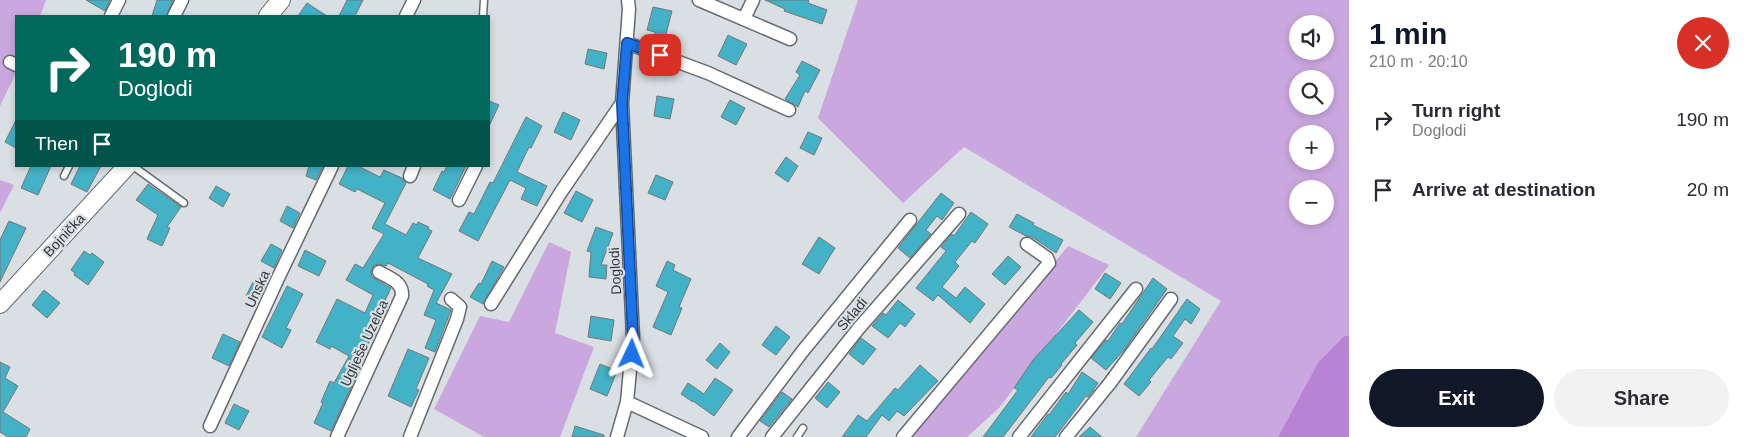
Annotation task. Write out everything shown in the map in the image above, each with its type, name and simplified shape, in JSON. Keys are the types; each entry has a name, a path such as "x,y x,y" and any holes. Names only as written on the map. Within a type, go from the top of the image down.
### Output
{"main road":[{"path":"269,15 281,0"},
{"name":"Bojnička","path":"0,304 126,167"}],"street":[{"path":"112,15 119,0"},
{"path":"174,15 182,0"},
{"path":"406,15 414,0"},
{"name":"Doglodi","path":"617,437 627,402 633,338 622,103 629,10 628,0"},
{"path":"699,0 790,39"},
{"path":"744,19 753,0"},
{"path":"627,43 708,73 788,110"},
{"name":"Doglodi","path":"491,304 561,192 622,103"},
{"name":"Unska","path":"210,426 332,167"},
{"path":"459,200 476,167"},
{"name":"Skladi","path":"772,437 860,328 959,214"},
{"name":"Skladi","path":"738,437 802,352 910,220"},
{"path":"904,437 1048,262 1047,258 1027,244"},
{"name":"Uglješe Uzelca","path":"337,437 402,296 400,284 379,272"},
{"path":"1019,437 1136,289"},
{"path":"410,437 460,311 457,304 451,299"},
{"path":"1066,437 1110,383 1172,299"},
{"path":"627,402 702,437"}],"lane":[{"path":"483,15 484,0"},
{"path":"64,176 68,167"},
{"path":"134,167 184,203"},
{"path":"797,437 803,428"}],"shaded area":[{"path":"0,0 46,0 40,15 15,15 15,75 0,106"},
{"path":"858,0 1349,0 1349,336 1344,336 1318,364 1278,437 1136,437 1221,301 964,147 903,203 818,118"},
{"path":"0,180 14,185 0,213"},
{"path":"549,242 571,252 555,333 594,347 560,437 484,437 434,409 480,316 509,322"},
{"path":"1068,246 1109,265 999,408 967,437 910,437"},
{"path":"1344,336 1349,336 1349,437 1278,437 1318,363"}],"building":[{"path":"86,0 110,0 105,11"},
{"path":"157,0 173,0 166,15 152,15"},
{"path":"347,0 363,0 356,15 340,15"},
{"path":"765,0 809,0 808,3 827,10 822,24 784,11 785,9"},
{"path":"307,3 325,15 299,15"},
{"path":"653,7 672,11 665,38 654,36 655,32 647,30"},
{"path":"728,35 747,44 736,65 718,56"},
{"path":"588,49 607,53 604,69 585,64"},
{"path":"802,61 820,70 808,93 805,91 798,107 785,99 800,75 796,72"},
{"path":"657,96 674,99 670,119 654,116"},
{"path":"730,100 745,108 736,125 721,117"},
{"path":"490,101 499,105 490,124"},
{"path":"563,112 580,120 571,140 554,132"},
{"path":"526,117 542,126 517,172 547,186 537,206 521,199 526,188 510,180 478,241 459,231 469,212 474,214 490,182 493,183"},
{"path":"15,122 15,147 5,142"},
{"path":"808,132 822,138 814,155 800,148"},
{"path":"786,157 798,166 788,182 775,173"},
{"path":"31,167 51,167 38,195 21,188"},
{"path":"80,167 100,167 87,192 71,184"},
{"path":"309,167 322,167 316,180 306,176"},
{"path":"348,167 360,167 380,177 384,170 402,178 406,183 385,224 406,235 413,223 417,225 418,222 429,227 428,229 432,231 418,258 452,274 436,303 451,310 435,352 425,348 436,320 424,315 434,290 427,286 428,284 388,263 386,266 374,265 371,272 372,277 391,288 382,307 387,309 374,337 372,337 355,368 359,370 331,431 314,423 330,381 334,383 349,356 331,346 330,349 316,342 337,299 365,313 373,295 346,280 355,264 363,268 384,234 372,228 385,203 357,189 355,192 339,184"},
{"path":"446,167 466,167 450,199 433,190 442,171 444,172"},
{"path":"656,175 673,182 665,200 648,193"},
{"path":"148,184 181,207 167,227 170,228 162,246 147,239 158,215 136,200"},
{"path":"216,186 230,194 223,207 209,198"},
{"path":"576,191 593,200 582,222 564,213"},
{"path":"941,193 954,203 942,220 937,216 926,230 931,234 910,258 898,248"},
{"path":"287,206 300,213 293,228 280,221"},
{"path":"971,212 988,224 975,243 972,241 955,262 959,266 942,287 956,298 965,287 985,304 970,323 938,295 933,301 916,288 946,251 941,247 952,234 954,236"},
{"path":"1017,214 1034,223 1033,225 1063,240 1056,253 1032,237 1009,227"},
{"path":"9,221 26,228 0,282 0,240"},
{"path":"596,227 613,233 601,265 607,265 606,279 589,277 591,252 587,251"},
{"path":"819,237 835,248 819,274 802,264"},
{"path":"271,244 282,250 274,268 261,261"},
{"path":"305,250 326,261 319,276 298,266"},
{"path":"84,251 90,255 92,253 104,262 88,285 74,275 75,273 71,270"},
{"path":"1008,256 1021,267 1005,285 992,274"},
{"path":"492,261 504,267 483,304 470,297 479,283 481,284"},
{"path":"667,261 675,265 673,270 691,279 679,307 682,308 671,335 653,327 668,292 656,286"},
{"path":"1105,273 1121,283 1110,299 1095,289"},
{"path":"1153,278 1167,289 1124,350 1106,370 1091,358 1106,340 1108,341 1120,323 1122,324"},
{"path":"254,280 266,286 258,301 246,296"},
{"path":"287,286 303,294 286,328 291,330 282,348 262,337"},
{"path":"44,290 60,303 47,318 32,305"},
{"path":"1187,299 1200,309 1191,324 1185,319 1173,336 1183,343 1171,359 1168,357 1149,380 1151,382 1139,396 1124,384 1152,349"},
{"path":"898,300 915,314 905,327 900,323 888,338 872,326 883,313 886,315"},
{"path":"1079,310 1093,322 1075,343 1077,345 1062,365 1051,378 1049,377 1003,437 983,437 1018,390 1014,388 1033,360"},
{"path":"591,316 614,320 611,341 588,337"},
{"path":"776,326 790,337 776,355 762,345"},
{"path":"223,334 240,342 229,366 212,358"},
{"path":"861,338 876,349 863,365 849,354"},
{"path":"720,343 730,352 717,369 706,360"},
{"path":"408,349 429,358 416,389 419,390 411,407 388,396"},
{"path":"0,362 10,367 5,378 18,386 3,412 30,429 26,437 8,437 0,432"},
{"path":"600,364 617,371 607,396 590,389"},
{"path":"920,365 938,381 904,416 897,411 889,421 882,415 866,437 842,437 858,415 867,421 895,388 898,390"},
{"path":"1082,372 1098,383 1092,392 1088,397 1086,396 1055,437 1031,437 1066,392 1068,394"},
{"path":"715,378 733,390 714,416 681,394 688,383 704,394"},
{"path":"828,382 840,392 827,408 815,398"},
{"path":"782,392 792,399 769,427 760,421"},
{"path":"234,404 249,411 239,430 225,423"},
{"path":"575,426 604,435 604,437 572,437"},
{"path":"1090,427 1102,437 1079,437"}],"route":[{"path":"632,354 633,338 622,103 627,43 660,55"}]}
